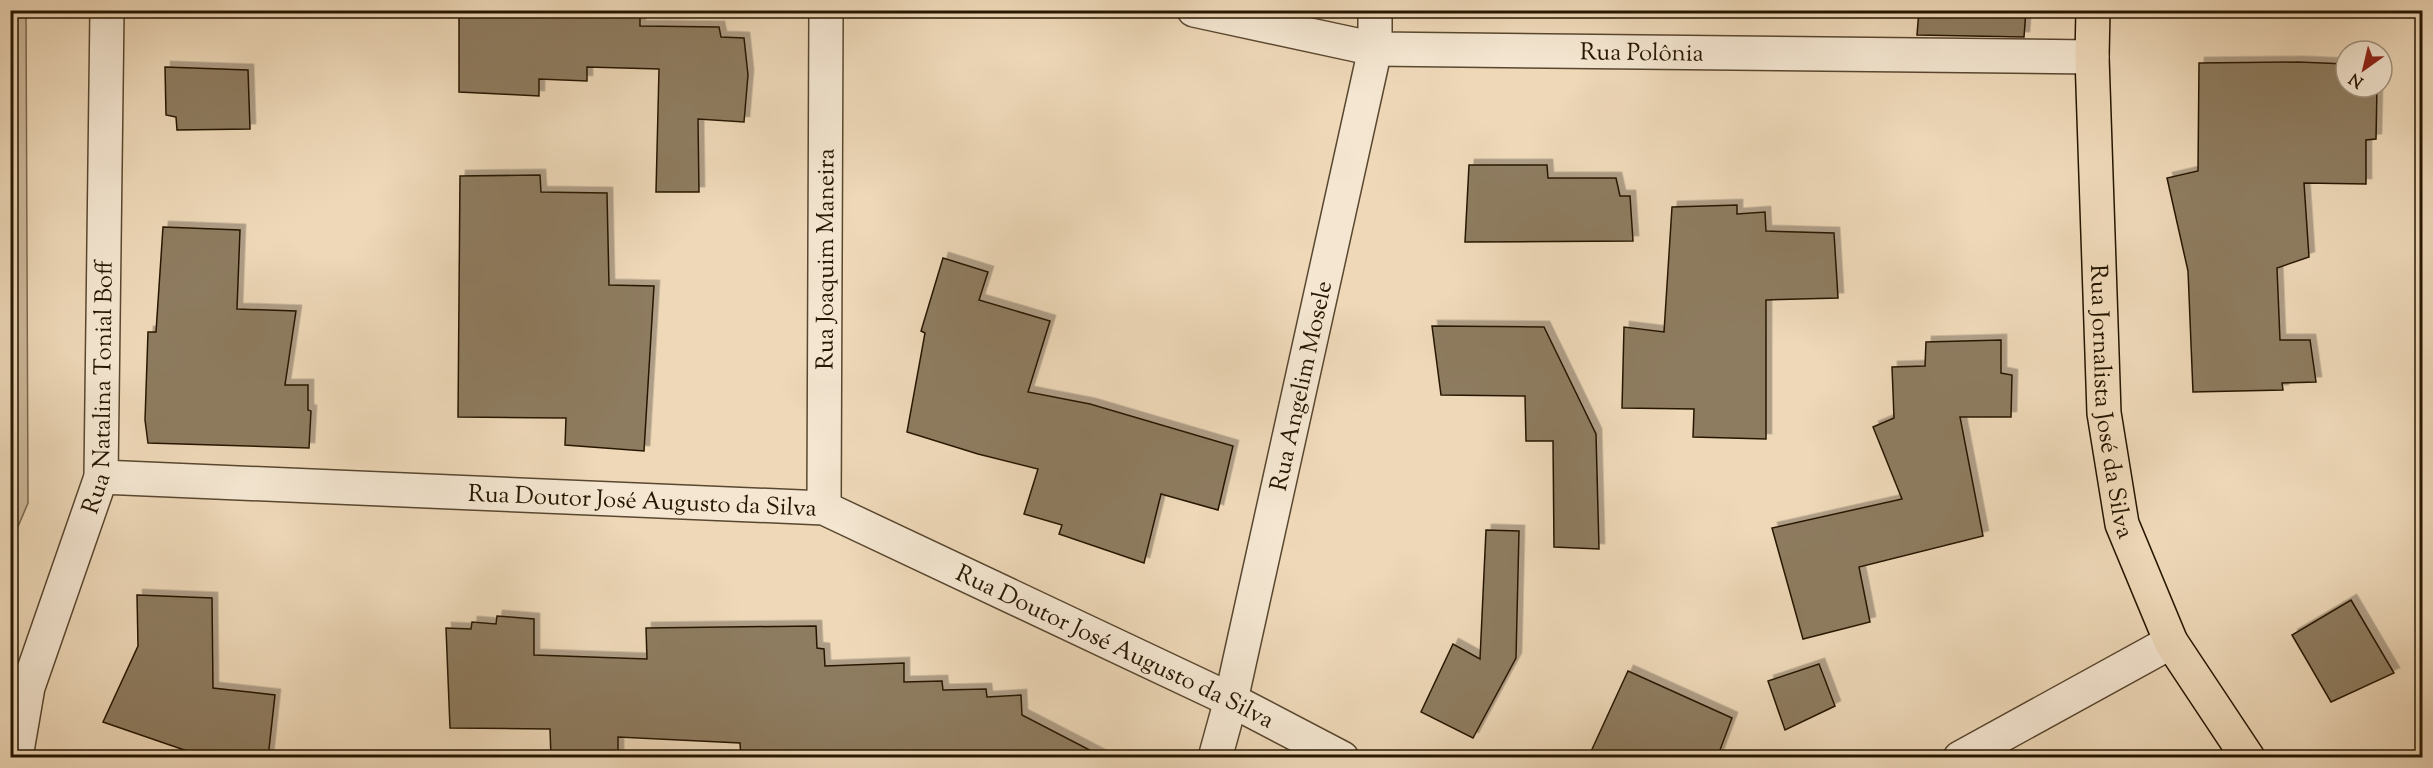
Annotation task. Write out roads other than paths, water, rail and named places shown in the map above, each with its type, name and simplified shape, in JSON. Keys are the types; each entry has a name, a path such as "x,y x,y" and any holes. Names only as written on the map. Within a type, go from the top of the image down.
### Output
{"main road":[{"name":"Rua Jornalista José da Silva","path":"2094,10 2092,57 2104,413 2122,524 2171,642 2248,758"}],"street":[{"name":"Rua Natalina Tonial Boff","path":"18,754 28,687 101,477 107,10"},
{"name":"Rua Joaquim Maneira","path":"824,508 826,10"},
{"name":"Rua Polônia","path":"1194,10 1375,49 2092,57"},
{"name":"Rua Angelim Mosele","path":"1215,758 1231,700 1375,49 1375,10"},
{"name":"Rua Doutor José Augusto da Silva","path":"101,477 824,508 1231,700 1342,758"},
{"path":"1960,758 2171,642"}]}
